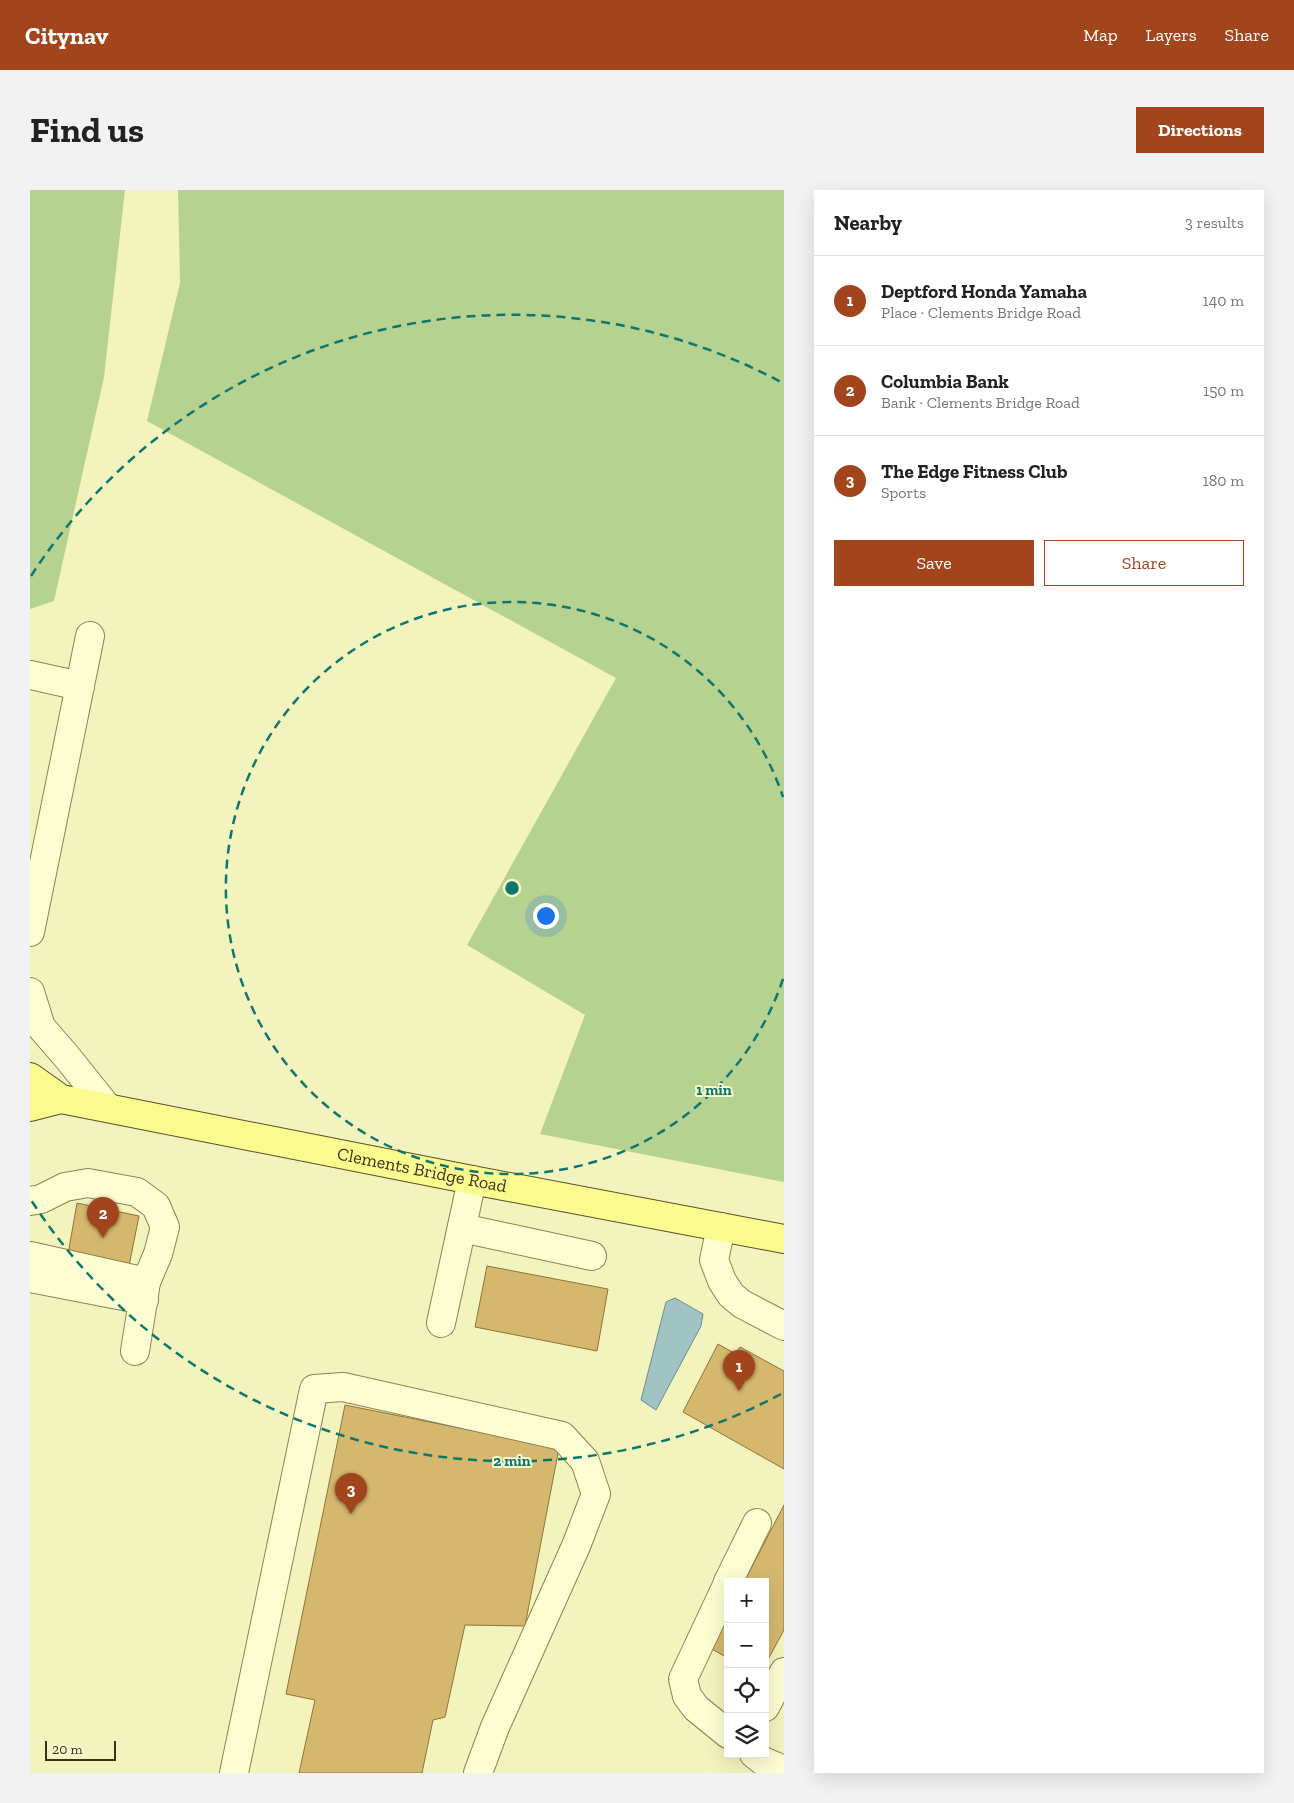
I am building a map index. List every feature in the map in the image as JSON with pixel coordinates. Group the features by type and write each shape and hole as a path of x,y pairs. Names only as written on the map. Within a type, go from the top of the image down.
{"main road":[{"name":"Clements Bridge Road","path":"30,1077 62,1098 784,1240"},
{"name":"Clements Bridge Road","path":"30,1107 62,1098"}],"lane":[{"path":"30,932 37,858 80,686 90,636"},
{"path":"30,675 80,686"},
{"path":"30,992 41,1027 107,1107"},
{"path":"441,1323 472,1180"},
{"path":"30,1201 41,1199 65,1187 88,1183 137,1192 156,1206 165,1227 145,1291 136,1351"},
{"path":"721,1227 714,1260 722,1281 731,1295 742,1304 784,1326"},
{"path":"462,1228 592,1256"},
{"path":"30,1256 145,1291"},
{"path":"30,1268 145,1291"},
{"path":"30,1278 145,1291"},
{"path":"234,1773 314,1389 343,1387 562,1436 585,1461 596,1494 576,1546 495,1727 478,1773"},
{"path":"730,1578 756,1523"},
{"path":"724,1591 683,1679 687,1696 696,1708 724,1731"},
{"path":"769,1700 784,1672"},
{"path":"759,1758 784,1770"}],"green space":[{"path":"30,190 125,190 104,377 54,601 30,609"},
{"path":"178,190 784,190 784,1182 540,1134 585,1015 467,945 616,678 147,421 180,283"}],"water":[{"path":"675,1298 703,1314 701,1326 656,1410 641,1400 666,1302"}],"building":[{"path":"77,1203 139,1216 128,1271 67,1260"},
{"path":"487,1266 608,1289 597,1351 475,1327"},
{"path":"718,1344 736,1354 740,1347 784,1371 784,1469 683,1412"},
{"path":"345,1405 559,1448 525,1626 465,1625 445,1717 433,1720 422,1773 299,1773 315,1700 286,1694"},
{"path":"784,1505 784,1630 769,1658 769,1578 746,1578"},
{"path":"724,1622 724,1656 710,1648"}],"place":[{"name":"Columbia Bank","path":"103,1238"},
{"name":"Deptford Honda Yamaha","path":"739,1391"},
{"name":"The Edge Fitness Club","path":"351,1514"}]}
